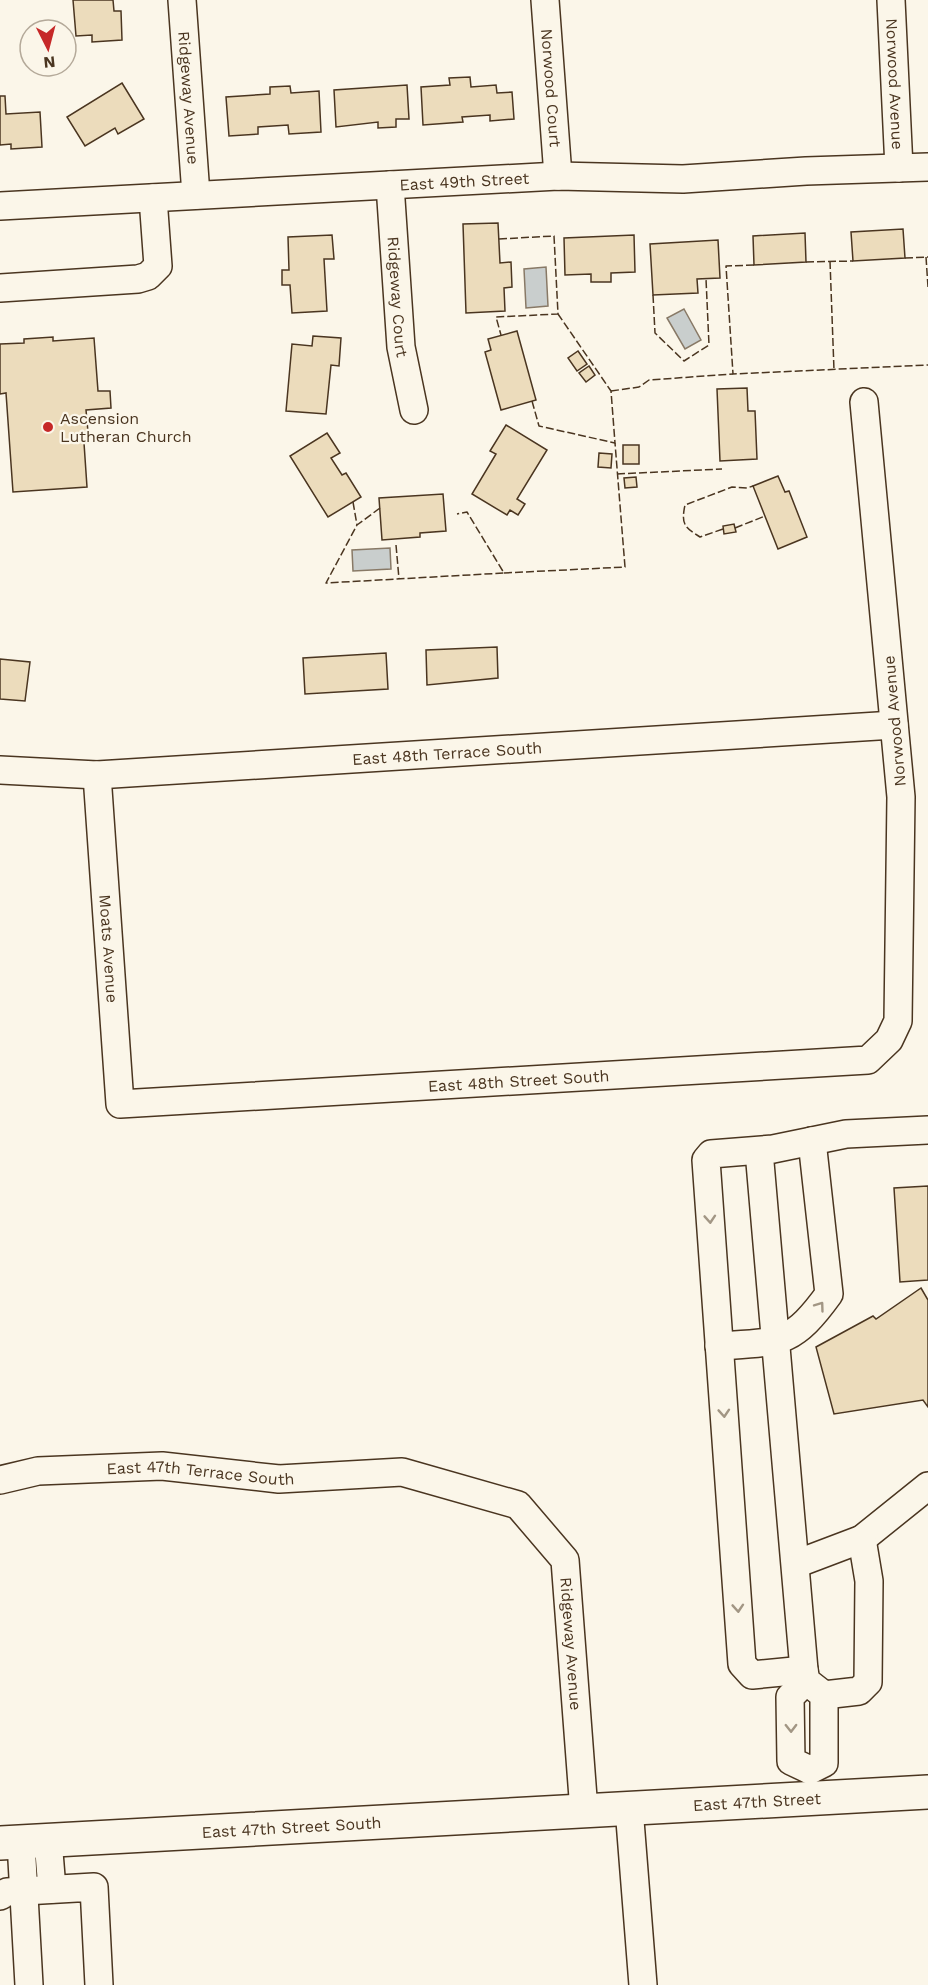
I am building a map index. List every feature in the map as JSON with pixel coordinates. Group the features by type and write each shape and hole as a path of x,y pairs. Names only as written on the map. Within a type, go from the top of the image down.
{"main road":[{"name":"East 47th Street","path":"584,1811 629,1809 810,1784 928,1792"},
{"name":"East 47th Street South","path":"23,1842 584,1811"}],"street":[{"name":"Ridgeway Avenue","path":"182,0 196,195"},
{"name":"Norwood Court","path":"545,0 558,176"},
{"name":"Norwood Avenue","path":"891,0 900,168"},
{"name":"East 49th Street","path":"0,206 558,176 683,179 806,171 928,167"},
{"name":"Ridgeway Court","path":"390,185 401,347 414,410"},
{"path":"0,288 138,279 148,276 158,266 153,198"},
{"name":"Norwood Avenue","path":"864,402 901,797 898,1021 889,1040"},
{"name":"East 48th Terrace South","path":"0,770 97,775 894,726"},
{"name":"Moats Avenue","path":"97,775 120,1104 139,1103"},
{"name":"East 48th Street South","path":"139,1103 868,1060 889,1040"},
{"path":"862,1539 869,1581 868,1682 859,1691 811,1682 752,1675 742,1664 706,1160 711,1154 759,1151 846,1134 928,1131"},
{"path":"719,1346 776,1342 808,1323 829,1294 812,1141"},
{"path":"759,1151 796,1564 811,1682"},
{"name":"East 47th Terrace South","path":"0,1480 38,1471 162,1466 279,1479 402,1472"},
{"name":"Ridgeway Avenue","path":"402,1472 518,1505 565,1560 584,1811"},
{"path":"796,1564 862,1539 928,1486"},
{"path":"810,1784 791,1761 790,1697 811,1682"},
{"path":"629,1809 643,1985"},
{"path":"23,1842 52,1889"},
{"path":"23,1842 12,1893 29,1985"},
{"path":"12,1893 94,1887 99,1985"}],"shaded area":[{"path":"546,267 548,306 526,308 524,269"},
{"path":"684,309 701,340 685,349 667,318"},
{"path":"390,548 391,569 353,571 352,550"}],"building":[{"path":"73,0 113,0 114,11 121,11 122,40 92,42 92,35 78,36 78,18 74,18"},
{"path":"470,77 471,87 496,85 497,93 512,92 514,119 490,121 490,115 462,117 463,122 423,125 421,87 450,85 449,78"},
{"path":"122,83 144,119 118,134 115,128 85,146 67,117"},
{"path":"407,85 409,119 396,119 396,127 378,128 378,122 336,127 334,90"},
{"path":"290,86 291,93 319,91 321,132 289,134 288,125 258,127 258,134 229,136 226,97 270,94 270,87"},
{"path":"0,96 5,96 6,114 40,112 42,147 11,149 11,144 0,145"},
{"path":"498,223 500,263 511,262 512,287 504,288 505,311 466,313 463,224"},
{"path":"903,229 905,258 853,261 851,232"},
{"path":"805,233 806,262 754,265 753,236"},
{"path":"332,235 334,259 324,259 327,311 292,313 290,285 282,285 282,270 289,270 288,237"},
{"path":"634,235 635,272 611,273 611,282 591,282 591,274 565,275 564,238"},
{"path":"718,240 720,278 697,279 698,293 653,295 650,244"},
{"path":"517,331 536,400 501,410 485,352 491,350 488,339"},
{"path":"313,336 341,338 339,366 331,365 326,414 286,411 292,344 312,346"},
{"name":"Ascension Lutheran Church","path":"53,337 53,341 94,338 98,391 110,391 111,408 86,410 89,443 84,443 87,487 13,492 6,393 0,394 0,344 24,343 24,339"},
{"path":"578,351 587,364 577,371 568,358"},
{"path":"589,366 595,375 586,382 579,373"},
{"path":"747,388 748,411 755,411 757,459 720,461 717,389"},
{"path":"506,425 547,450 517,499 525,504 518,515 510,510 507,515 472,494 496,454 490,451"},
{"path":"327,433 340,453 331,458 342,475 346,473 361,497 328,517 290,456"},
{"path":"623,445 639,445 639,464 623,464"},
{"path":"599,453 612,454 611,468 598,467"},
{"path":"778,476 785,492 789,491 807,537 778,549 753,486"},
{"path":"636,477 637,487 625,488 624,478"},
{"path":"443,494 446,531 420,533 420,537 382,540 379,498"},
{"path":"734,524 736,532 724,534 723,526"},
{"path":"497,647 498,678 427,685 426,650"},
{"path":"386,653 388,689 305,694 303,658"},
{"path":"0,659 30,662 25,701 0,699"},
{"path":"928,1186 928,1280 900,1282 894,1188"},
{"path":"921,1288 928,1300 928,1407 923,1400 834,1414 816,1347 873,1316 876,1319"}],"fence":[{"path":"499,239 554,236 558,314 496,317 501,335"},
{"path":"926,257 928,287"},
{"path":"905,258 928,257"},
{"path":"830,261 834,370"},
{"path":"806,262 853,261"},
{"path":"754,265 726,266 733,374 928,365"},
{"path":"653,295 655,333 684,361 709,345 706,279"},
{"path":"532,401 539,426 615,443 611,391 558,314"},
{"path":"611,391 639,387 649,380 733,374"},
{"path":"504,573 625,567 615,443"},
{"path":"617,474 722,469"},
{"path":"723,529 700,537 685,524 683,517 685,505 732,487 753,486"},
{"path":"353,502 357,525"},
{"path":"380,508 357,525 326,583 504,573 467,512 457,514"},
{"path":"735,528 765,516"},
{"path":"396,545 399,579"}],"place":[{"name":"Ascension Lutheran Church","path":"48,427"}]}
